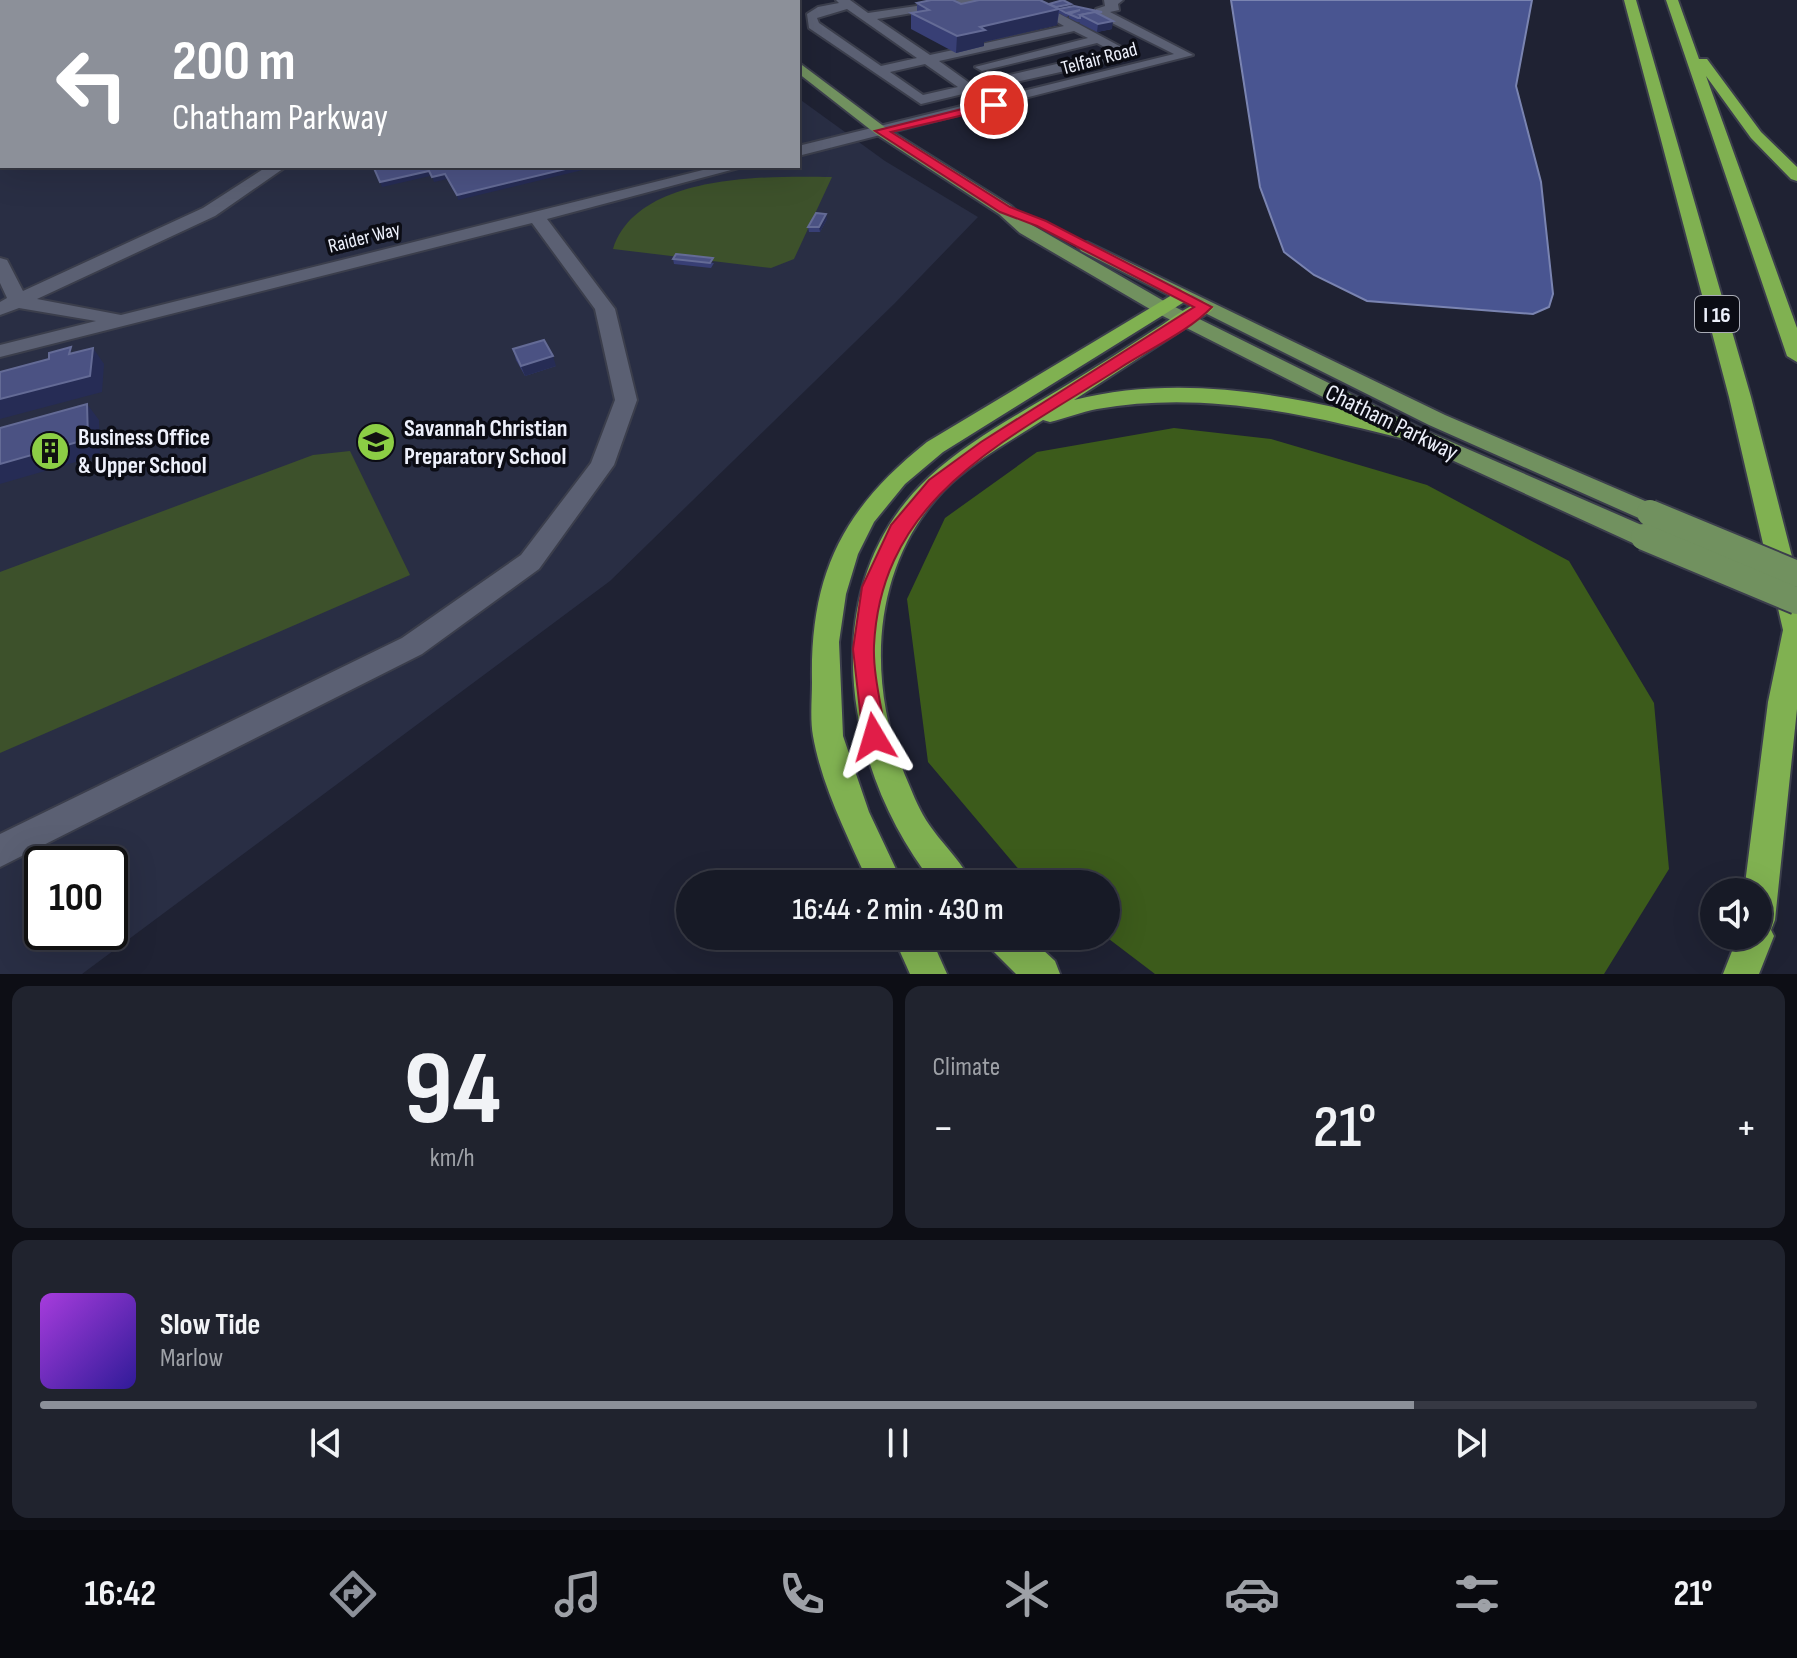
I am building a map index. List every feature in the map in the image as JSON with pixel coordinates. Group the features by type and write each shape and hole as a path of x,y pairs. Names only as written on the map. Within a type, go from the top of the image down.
{"highway":[{"name":"I 16","path":"1630,0 1740,397 1797,630"},
{"name":"I 16","path":"1672,0 1797,356"},
{"path":"1684,35 1756,135 1797,176"},
{"path":"944,870 912,828 874,737 863,649 872,587 898,529 936,485 1183,308"},
{"path":"880,870 854,814 828,736 825,642 833,594 845,554 864,517 897,478 935,447 1183,308"},
{"path":"987,446 1054,413 1104,400 1189,393 1271,399 1416,435"},
{"path":"1763,878 1783,702 1797,630"},
{"path":"918,950 929,974"},
{"path":"1017,950 1042,974"},
{"path":"1741,974 1750,950"}],"main road":[{"name":"Chatham Parkway","path":"800,68 881,131 1005,210 1026,229 1183,308 1416,435 1647,525 1797,574"},
{"name":"Chatham Parkway","path":"1183,308 1437,420 1797,601"}],"street":[{"path":"865,17 982,0"},
{"path":"1025,0 1148,65"},
{"name":"Telfair Road","path":"881,131 1186,55 1100,12 1115,7 1110,1"},
{"path":"994,105 971,90 925,60 845,2 811,17 813,25 921,100 971,90 1124,52"},
{"path":"878,71 1075,27"},
{"path":"982,67 1100,39"},
{"path":"1067,47 1090,60"},
{"path":"959,53 1002,80"},
{"path":"800,151 881,131"},
{"path":"10,306 209,212 276,168"},
{"name":"Raider Way","path":"0,351 730,168"},
{"path":"0,851 412,646 530,562 602,465 626,400 605,309 536,216"},
{"path":"0,264 10,306"},
{"path":"10,306 123,320"}],"shaded area":[{"name":"Savannah Christian Preparatory School","path":"800,99 885,161 978,217 895,303 610,581 128,940 128,846 24,846 24,950 114,950 82,974 0,974 0,168 800,168"}],"green space":[{"path":"832,177 794,259 771,268 613,249 627,224 648,206 676,193 741,179"},
{"path":"1174,428 1271,439 1427,485 1569,561 1654,703 1669,869 1604,974 1155,974 1120,947 1120,870 1019,870 928,762 907,599 945,518 1037,452"},
{"path":"350,451 410,575 0,753 0,572 313,455"}],"water":[{"path":"1231,0 1532,0 1516,86 1541,182 1553,294 1549,307 1533,314 1367,301 1314,275 1284,252 1260,187"}],"building":[{"path":"953,0 961,4 979,0 1040,0 1059,9 980,27 985,30 957,36 911,13 929,10 917,3"},
{"path":"1063,0 1071,4 1056,7 1049,4"},
{"path":"1074,6 1102,12 1080,15 1078,18 1069,14 1080,10 1066,13 1059,9"},
{"path":"1095,12 1113,21 1098,24 1080,15"},
{"path":"374,168 570,168 457,195 445,174 432,177 429,171 380,182"},
{"path":"816,213 826,214 819,227 808,227"},
{"path":"676,254 713,258 710,263 673,259"},
{"path":"544,340 553,356 521,366 513,349"},
{"path":"71,347 69,354 93,348 90,376 0,399 0,372 49,359 49,353"},
{"path":"87,404 88,439 0,464 0,428"}],"place":[{"name":"Savannah Christian Preparatory School","path":"376,442"},
{"name":"Business Office & Upper School","path":"50,451"}],"route":[{"path":"874,737 863,649 872,587 898,529 936,485 987,446 1204,307 1041,224 1005,210 881,131 994,105"}]}
